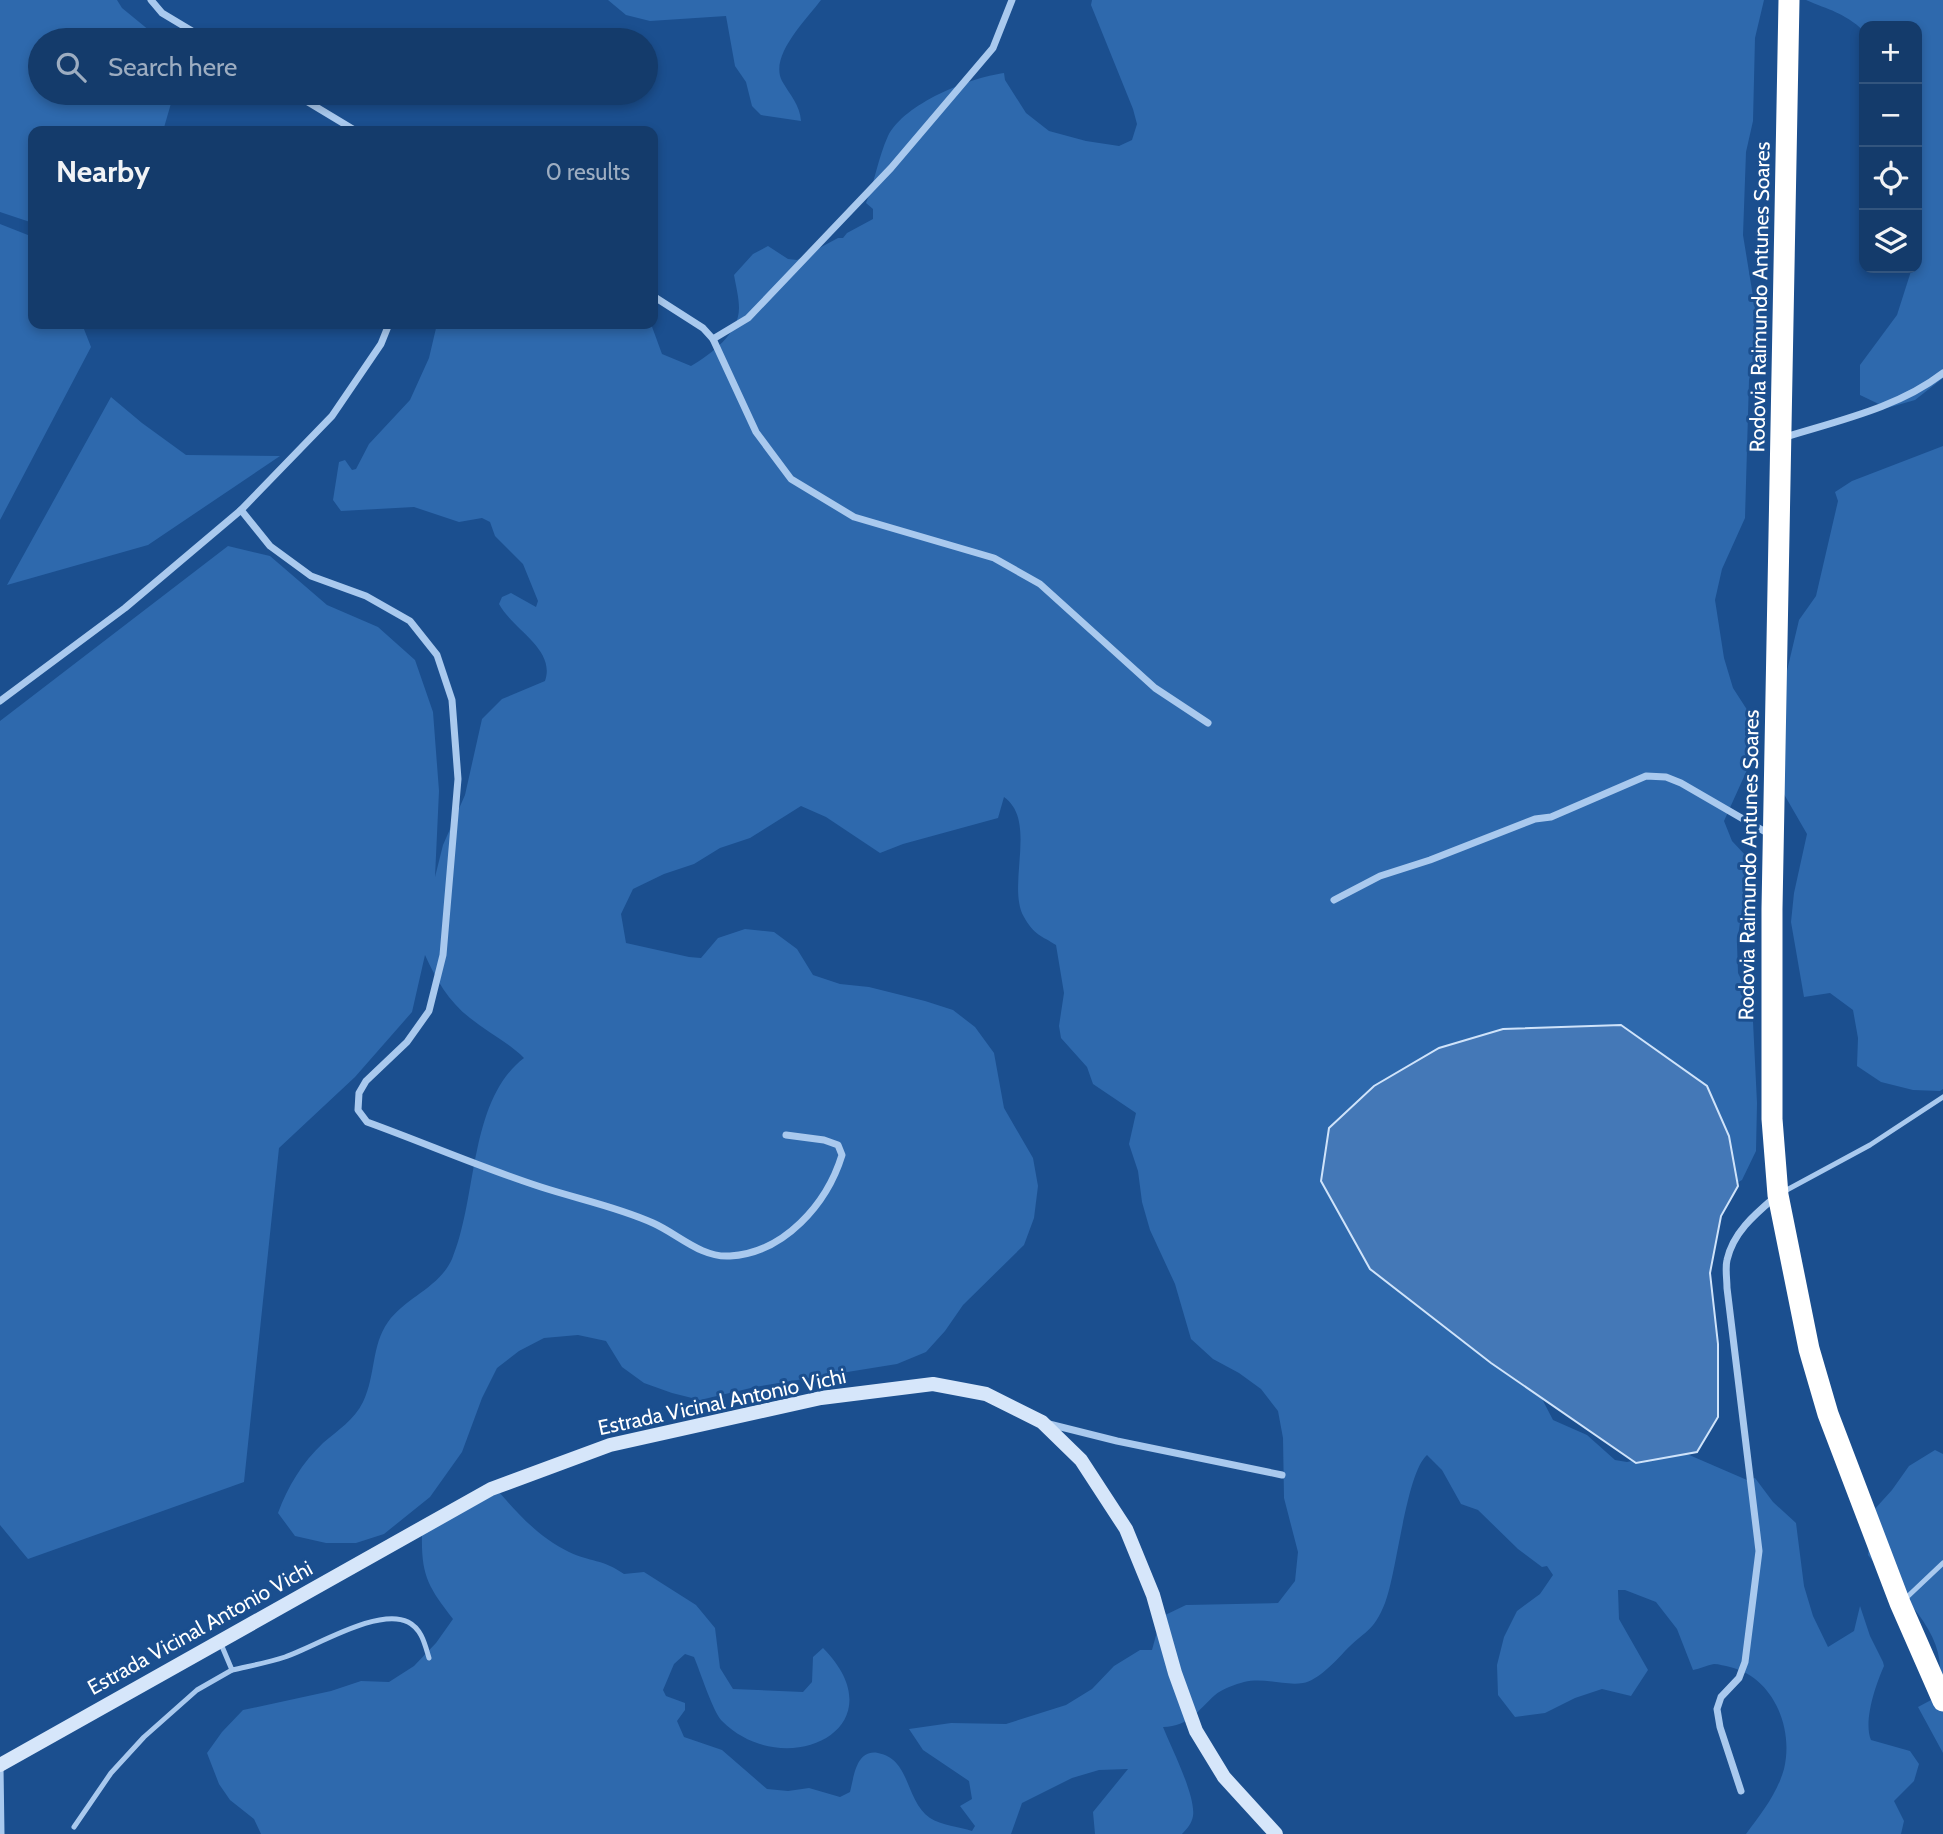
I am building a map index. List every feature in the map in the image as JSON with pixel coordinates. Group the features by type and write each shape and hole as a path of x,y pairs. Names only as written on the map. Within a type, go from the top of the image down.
{"highway":[{"name":"Rodovia Raimundo Antunes Soares","path":"1789,0 1773,836 1772,1119 1778,1195 1809,1349 1828,1414 1900,1603 1943,1701"}],"street":[{"path":"151,0 162,13 187,28"},
{"path":"713,339 748,318 891,168 993,48 1012,0"},
{"path":"313,105 348,126"},
{"path":"658,299 703,328 713,339 756,432 791,480 854,517 994,558 1040,584 1155,688 1208,723"},
{"path":"0,701 125,608 241,510 332,416 381,344 387,329"},
{"path":"1782,439 1897,400 1927,386 1943,373"},
{"path":"241,510 270,546 312,576 366,596 410,621 437,655 452,700 458,779 443,955 429,1011 407,1042 366,1081 359,1093 359,1110 367,1122 540,1187 654,1223 703,1251 727,1256 748,1253 786,1236 817,1206 837,1172 842,1155 838,1145 824,1140 786,1135"},
{"path":"1334,900 1380,876 1550,817 1646,776 1666,777 1681,783 1773,836"},
{"path":"1741,1791 1720,1727 1717,1709 1721,1697 1739,1678 1745,1662 1759,1551 1727,1288 1727,1260 1737,1235 1751,1217 1778,1195"},
{"name":"Estrada Vicinal Antonio Vichi","path":"0,1764 491,1489 610,1445 821,1398 933,1384 986,1394 1042,1422 1081,1460 1126,1528 1153,1595 1175,1673 1196,1731 1224,1777 1276,1834"},
{"path":"1042,1422 1117,1441 1282,1475"}],"lane":[{"path":"1778,1195 1870,1145 1943,1097"},
{"path":"1900,1603 1943,1563"},
{"path":"75,1827 111,1773 144,1737 197,1690 232,1670 284,1657 356,1627 390,1618 408,1622 420,1632 429,1658"},
{"path":"220,1641 232,1670"},
{"path":"0,1764 2,1834"}],"shaded area":[{"path":"0,0 117,0 122,8 146,28 28,28 28,105 171,105 164,126 28,126 28,221 0,212"},
{"path":"608,0 821,0 791,39 780,61 782,81 797,105 801,121 761,115 752,106 746,82 735,66 726,16 650,21 626,15"},
{"path":"1092,0 1764,0 1755,38 1753,121 1746,152 1743,235 1757,321 1756,349 1749,380 1745,518 1722,569 1715,600 1724,658 1733,688 1753,719 1747,770 1724,821 1732,841 1747,857 1747,887 1737,944 1738,973 1752,1001 1757,1103 1756,1151 1742,1180 1713,1197 1540,1395 1553,1420 1587,1435 1615,1460 1627,1462 1680,1451 1747,1480 1755,1478 1773,1502 1796,1523 1804,1586 1813,1616 1828,1647 1854,1631 1860,1606 1870,1636 1883,1662 1869,1713 1871,1740 1910,1751 1919,1764 1914,1781 1894,1801 1904,1821 1901,1834 1746,1834 1773,1795 1784,1769 1786,1737 1777,1706 1758,1681 1745,1673 1716,1664 1693,1670 1677,1629 1656,1602 1625,1590 1618,1590 1619,1619 1648,1670 1631,1696 1602,1689 1575,1698 1545,1713 1515,1717 1498,1695 1497,1665 1504,1637 1517,1611 1540,1594 1553,1575 1547,1566 1542,1567 1518,1549 1478,1510 1461,1504 1442,1470 1427,1455 1413,1482 1385,1603 1368,1631 1314,1679 1296,1684 1251,1681 1237,1684 1218,1693 1187,1720 1163,1727 1187,1784 1193,1807 1192,1821 1182,1834 1095,1834 1093,1812 1128,1769 1099,1770 1072,1778 1022,1803 1011,1834 261,1834 254,1819 230,1800 219,1784 207,1753 243,1710 331,1691 361,1681 389,1682 414,1666 436,1643 453,1619 437,1598 428,1580 423,1560 422,1534 499,1492 531,1526 559,1546 624,1574 644,1572 696,1605 715,1628 720,1668 733,1689 803,1692 812,1682 813,1657 823,1648 844,1677 849,1702 842,1723 826,1738 802,1747 775,1747 748,1739 722,1721 694,1657 685,1654 674,1664 663,1690 666,1696 685,1703 685,1710 677,1721 684,1737 722,1750 767,1789 788,1791 809,1788 840,1797 850,1792 857,1765 865,1755 878,1753 897,1763 916,1802 930,1818 972,1831 975,1826 960,1806 972,1799 969,1781 923,1750 909,1729 951,1723 1006,1724 1066,1705 1092,1689 1114,1666 1140,1650 1152,1650 1161,1617 1186,1605 1278,1603 1295,1581 1298,1552 1284,1498 1283,1438 1278,1411 1261,1389 1213,1359 1191,1339 1175,1284 1150,1230 1142,1202 1138,1171 1129,1144 1136,1113 1093,1084 1087,1067 1061,1038 1059,1026 1064,993 1056,945 1031,928 1019,904 1019,822 1014,808 1004,797 998,818 880,853 826,817 801,806 750,838 720,848 694,864 664,874 633,889 621,914 626,943 689,957 701,958 718,938 745,929 774,932 797,949 813,975 840,984 869,987 953,1010 975,1027 994,1053 1004,1108 1033,1158 1038,1186 1034,1218 1024,1245 963,1305 926,1352 897,1364 755,1387 700,1400 644,1383 622,1367 606,1341 578,1335 544,1338 519,1351 497,1368 482,1398 462,1452 430,1497 384,1534 356,1543 326,1543 295,1536 278,1513 286,1493 309,1459 350,1419 363,1402 379,1341 388,1322 395,1313 439,1278 452,1259 460,1235 483,1124 506,1076 524,1058 455,1004 438,981 425,955 412,1012 355,1077 279,1148 244,1482 28,1559 0,1525 0,721 228,546 270,556 327,605 378,627 415,660 433,712 439,791 435,877 443,845 465,795 482,719 502,699 545,681 547,670 539,649 499,604 502,597 511,593 536,607 538,601 523,564 495,536 490,522 482,518 459,522 414,507 341,511 333,500 339,462 345,460 352,470 356,469 369,444 410,400 429,358 436,329 653,329 662,354 691,366 715,349 734,326 739,308 734,275 753,254 768,246 788,259 797,260 838,238 843,238 873,219 873,209 866,203 888,136 908,113 939,94 973,80 1004,73 1005,80 1026,113 1049,131 1119,146 1132,140 1137,124 1133,109 1091,5"},
{"path":"1806,0 1943,0 1943,378 1915,400 1887,408 1860,395 1860,365 1897,315 1910,273 1922,273 1922,21 1859,21 1859,27 1842,15"},
{"path":"0,224 28,235 28,329 84,329 91,347 0,520"},
{"path":"111,397 186,455 280,456 148,545 7,585"},
{"path":"1943,446 1943,1089 1940,1091 1913,1090 1881,1082 1857,1066 1858,1038 1853,1010 1830,993 1804,997 1791,922 1794,893 1807,834 1781,789 1777,713 1799,620 1816,596 1838,501 1835,492 1852,481"},
{"path":"1935,1450 1943,1454 1943,1753 1918,1707 1933,1699 1939,1679 1939,1656 1934,1640 1914,1609 1868,1555 1873,1511 1909,1466"}],"building":[{"path":"1621,1025 1707,1086 1729,1136 1738,1186 1721,1216 1710,1273 1718,1344 1718,1417 1697,1452 1636,1463 1491,1363 1370,1269 1321,1181 1329,1128 1374,1086 1439,1048 1503,1029"}]}
